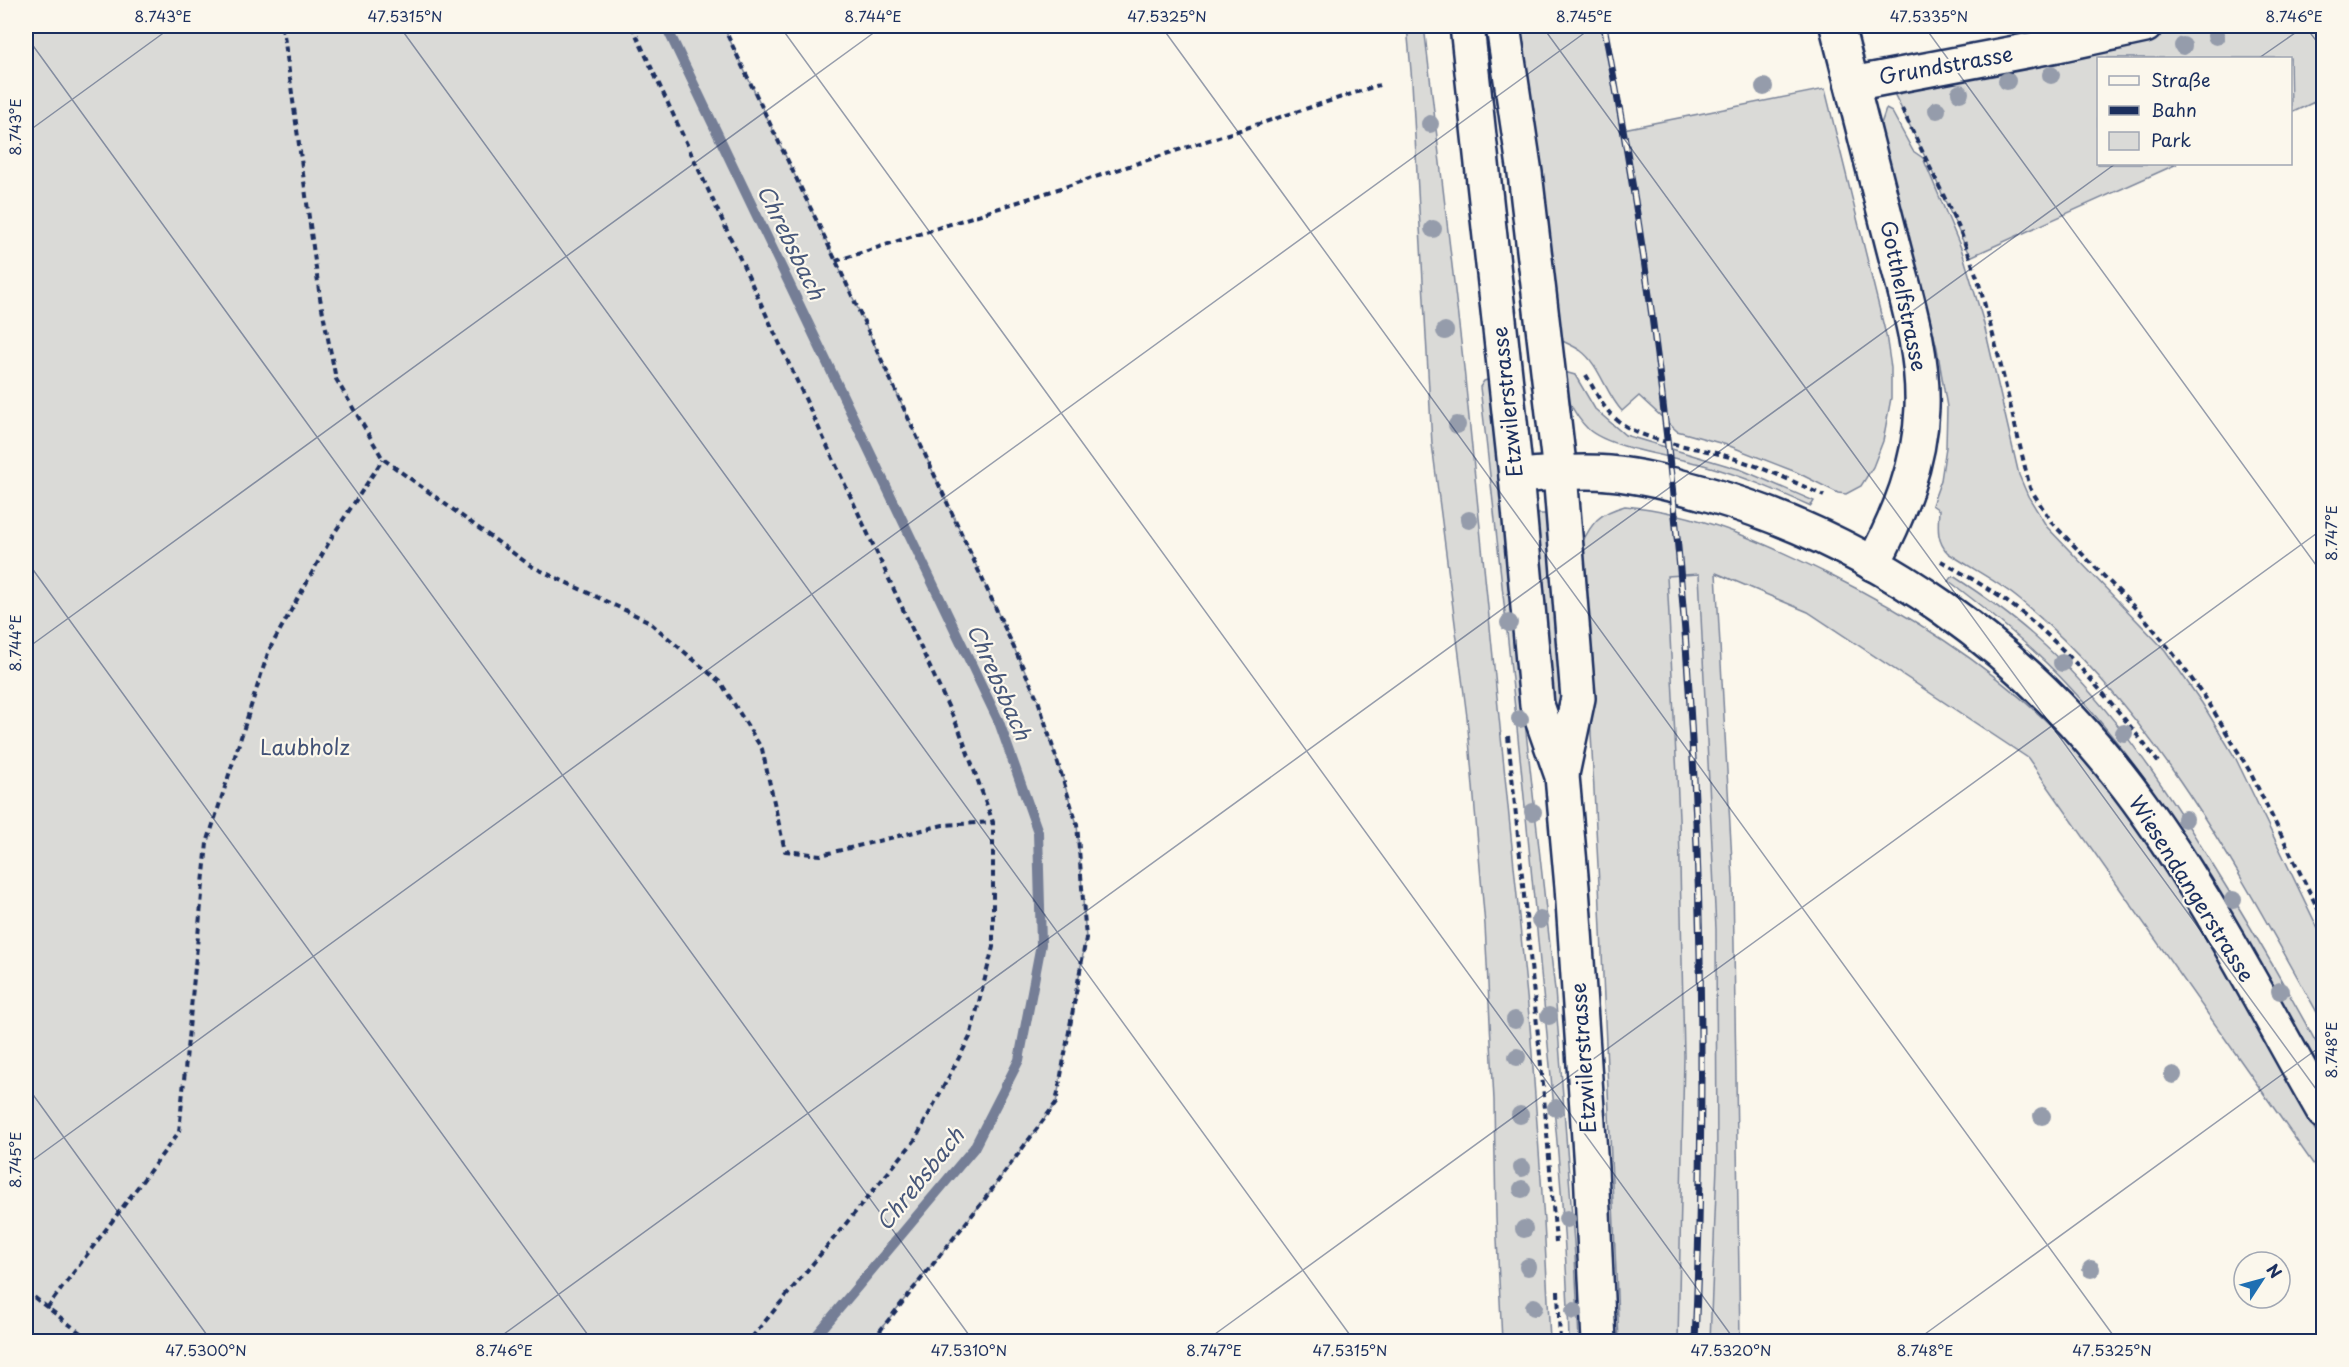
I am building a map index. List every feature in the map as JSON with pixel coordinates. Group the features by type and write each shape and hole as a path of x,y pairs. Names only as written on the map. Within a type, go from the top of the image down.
{"main road":[{"name":"Etzwilerstrasse","path":"1467,26 1516,476 1538,705 1562,776 1572,886 1590,1156 1599,1341"},
{"name":"Etzwilerstrasse","path":"1503,26 1525,173 1560,473 1578,698 1562,776"},
{"name":"Gotthelfstrasse","path":"1837,26 1911,319 1919,353 1922,381 1920,429 1912,469 1898,513 1873,564"},
{"name":"Grundstrasse","path":"1851,84 2145,26"},
{"name":"Wiesendangerstrasse","path":"1516,476 1591,472 1624,475 1668,483 1773,516 1807,530 1873,564 1951,614 2015,664 2068,715 2109,763 2150,818 2181,864 2324,1112"}],"path":[{"path":"281,26 320,298 336,379 383,459 531,566 648,621 722,683 762,749 785,851 821,855 943,825 993,822"},
{"path":"633,26 960,732 993,822 993,947 970,1037 915,1140 748,1341"},
{"path":"723,26 836,261 1038,700 1077,824 1086,938 1056,1103 984,1200 871,1341"},
{"path":"1886,77 1947,203 1978,280 2030,488 2052,523 2142,615 2207,700 2249,770 2324,921"},
{"path":"836,261 1379,85"},
{"path":"1581,368 1608,410 1631,429 1742,461 1829,499"},
{"path":"47,1308 179,1132 207,843 270,650 333,535 383,459"},
{"path":"1507,730 1543,1085 1556,1249"},
{"path":"1558,1284 1560,1341"},
{"path":"26,1292 92,1341"}],"shaded area":[{"path":"1699,573 1716,929 1717,1166 1710,1341 1678,1341 1684,1056 1679,817 1666,576"}],"green space":[{"name":"Laubholz","path":"26,26 723,26 836,261 1038,700 1077,824 1086,938 1056,1103 984,1200 871,1341 26,1341"},
{"path":"1407,26 1424,26 1464,368 1530,1026 1550,1341 1502,1341 1496,1218 1494,1100 1485,925 1467,717 1432,444"},
{"path":"1515,26 1604,26 1623,129 1825,89 1886,335 1891,368 1891,398 1883,441 1873,467 1861,486 1846,494 1838,493 1796,472 1727,445 1677,431 1639,396 1622,411 1593,363 1578,349 1555,337"},
{"path":"2145,26 2323,26 2323,98 2292,113 2292,57 2097,57 2097,165 2175,165 1970,257 1931,169 1886,77"},
{"path":"1886,109 1892,112 1913,151 1923,158 1961,248 1983,320 2019,475 2028,496 2047,527 2165,650 2202,703 2236,759 2323,939 2323,1023 2226,852 2153,743 2113,692 2069,644 2012,593 1948,553 1941,543 1939,510 1932,505 1941,480 1946,447 1947,407 1937,348 1880,127"},
{"path":"1561,371 1575,375 1595,409 1625,435 1742,470 1814,501 1811,506 1720,470 1644,452 1598,436 1588,429 1573,410 1564,387"},
{"path":"1490,379 1555,990 1575,1256 1579,1341 1569,1341 1565,1246 1554,1104 1519,746 1480,387 1484,381"},
{"path":"1625,506 1652,509 1705,522 1756,541 1830,575 1937,636 1971,659 2035,710 2092,769 2128,815 2191,913 2323,1144 2323,1178 2028,758 1808,612 1716,573 1733,879 1740,1341 1710,1341 1717,1166 1716,929 1699,574 1667,576 1679,817 1684,1056 1678,1341 1619,1341 1599,884 1581,545 1597,520"},
{"path":"1538,514 1551,514 1566,711 1553,733 1534,532"},
{"path":"1953,576 2014,619 2059,659 2084,685 2130,741 2190,829 2282,981 2323,1055 2323,1079 2206,873 2141,774 2105,727 2066,683 2009,629 1949,581"}],"waterway":[{"name":"Chrebsbach","path":"666,26 999,722 1038,832 1041,944 1019,1060 974,1148 811,1342"}],"railway":[{"path":"1604,26 1633,189 1657,352 1675,516 1688,681 1697,846 1701,1011 1700,1177 1695,1342"}]}
